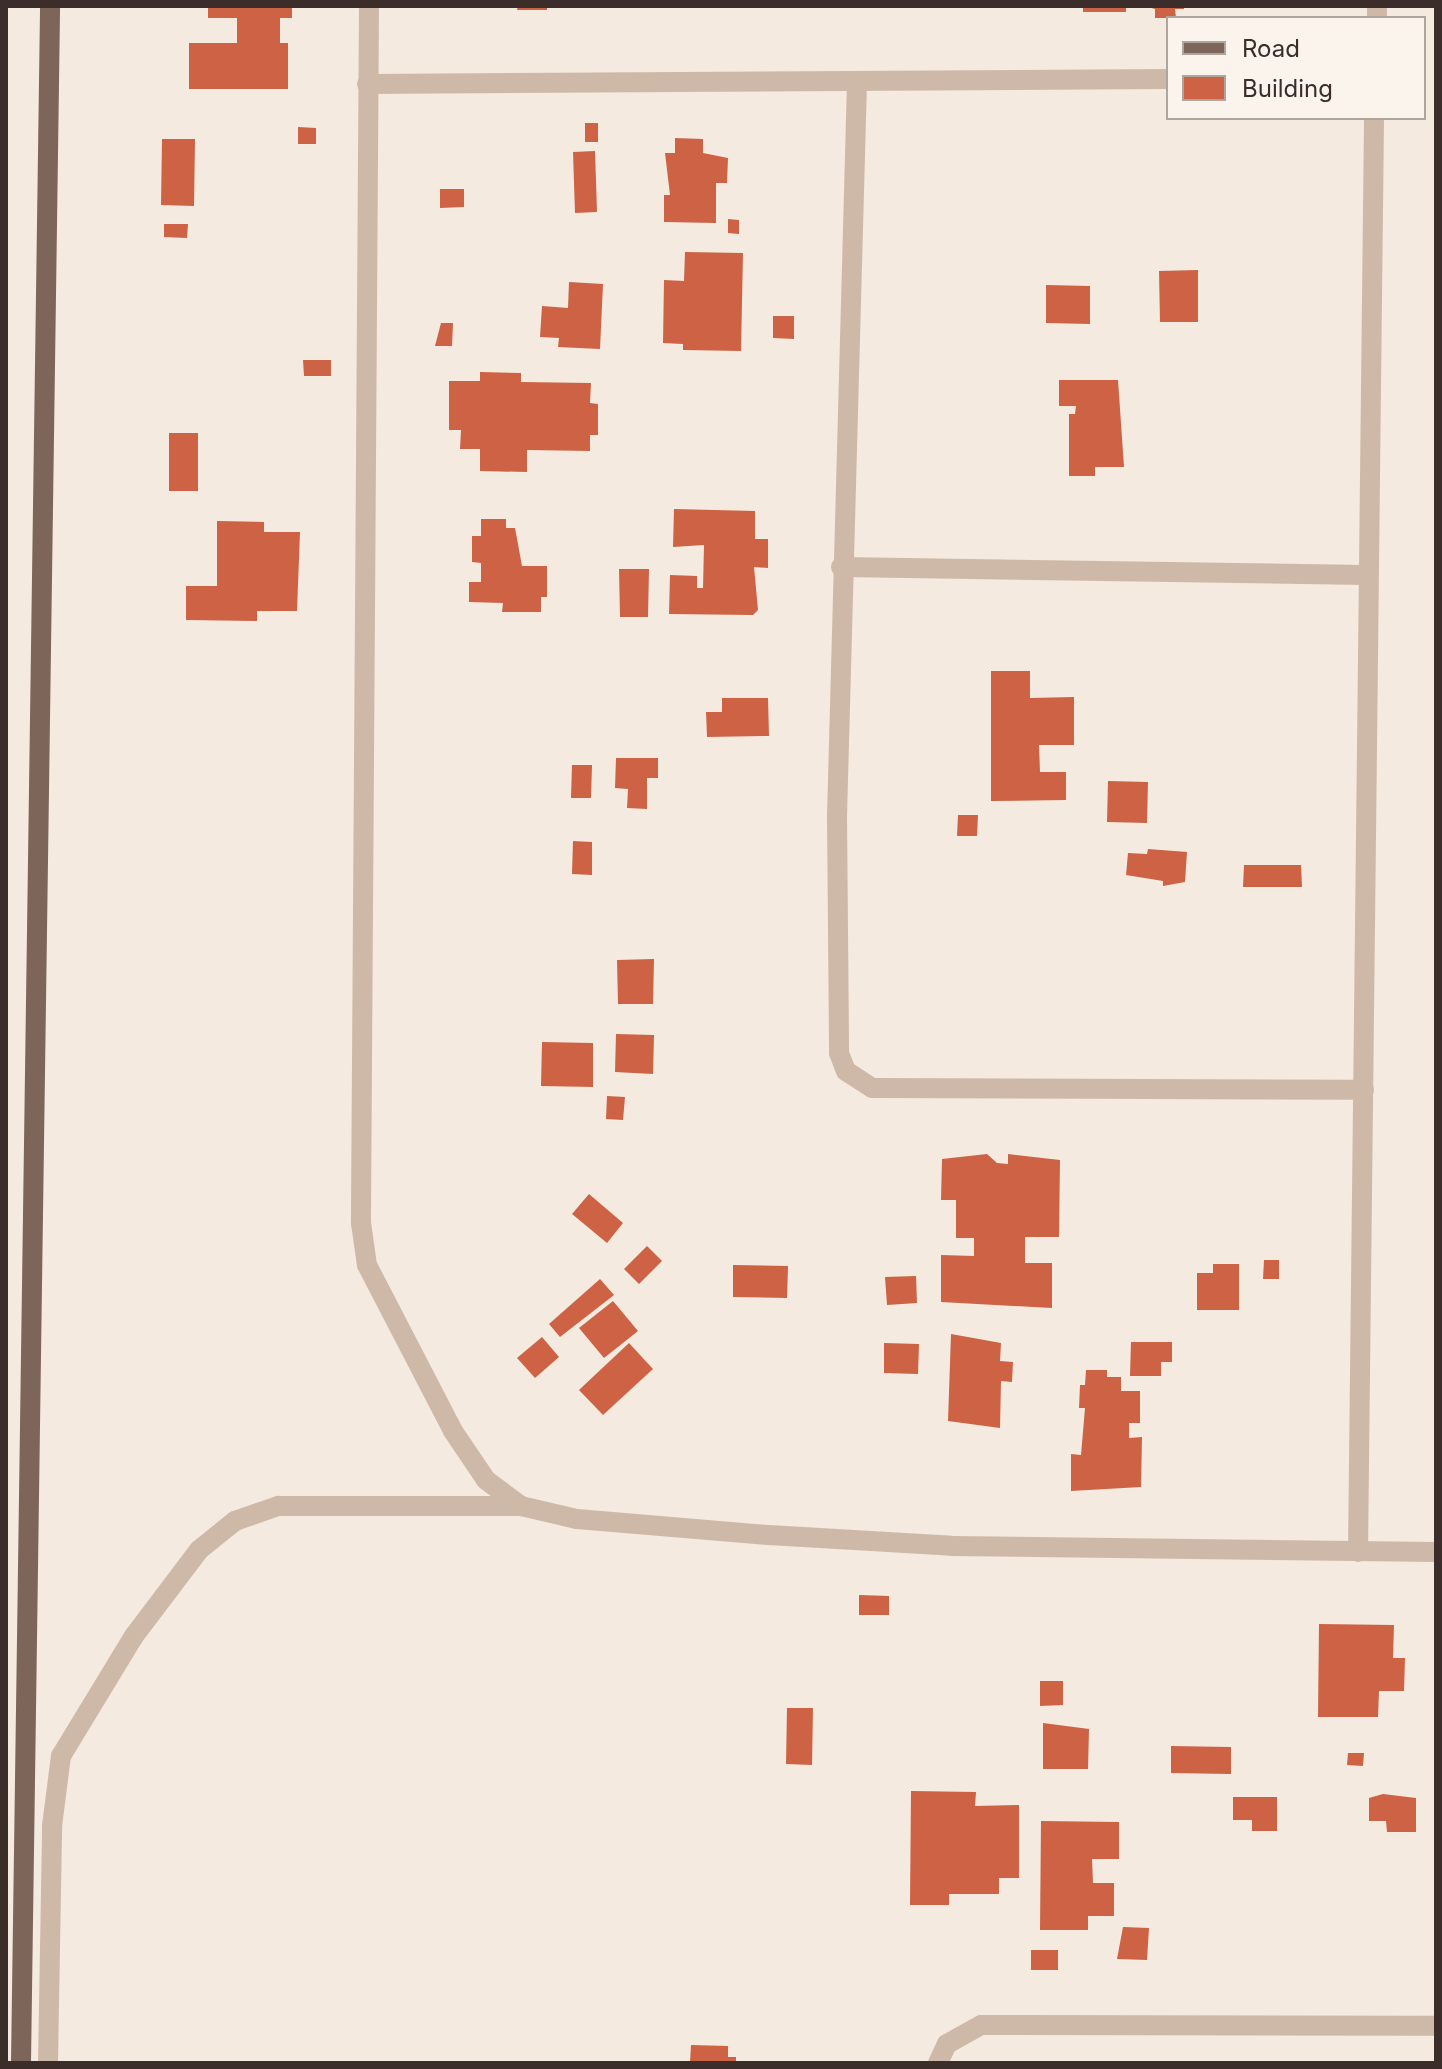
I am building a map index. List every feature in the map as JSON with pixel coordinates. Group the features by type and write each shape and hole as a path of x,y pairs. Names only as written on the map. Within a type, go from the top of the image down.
{"main road":[{"path":"21,2063 50,6"}],"street":[{"path":"369,6 361,1223 367,1265 453,1431 486,1480 521,1506"},
{"path":"367,84 1166,79"},
{"path":"857,82 841,567 839,1053 855,1081 872,1088 1057,1093 1364,1090"},
{"path":"1358,1552 1366,575 1374,120"},
{"path":"841,567 1366,575"},
{"path":"48,2063 52,1826 61,1756 134,1636 199,1550 235,1521 278,1506 521,1506 614,1523 937,1545 1436,1552"},
{"path":"938,2063 947,2044 981,2025 1436,2026"}],"building":[{"path":"208,6 292,6 292,18 280,18 280,43 288,43 288,89 189,89 189,43 237,43 237,18 208,18"},
{"path":"518,6 547,6 547,10 517,10"},
{"path":"1083,6 1126,6 1126,12 1083,12"},
{"path":"1144,6 1184,6 1184,9 1175,9 1176,16 1166,18 1155,18 1155,9"},
{"path":"585,123 598,123 598,142 585,142"},
{"path":"298,127 316,128 316,144 298,144"},
{"path":"675,138 703,139 703,153 728,158 727,183 716,183 716,223 664,222 664,195 670,195 665,153 675,153"},
{"path":"162,139 195,139 194,206 161,205"},
{"path":"595,151 597,212 575,213 573,152"},
{"path":"440,189 464,189 464,207 440,208"},
{"path":"728,219 739,220 739,234 728,233"},
{"path":"164,224 188,224 187,238 164,237"},
{"path":"685,252 743,253 741,351 683,350 683,344 663,343 664,280 684,281"},
{"path":"1198,270 1198,322 1160,322 1159,271"},
{"path":"569,282 603,284 600,349 558,347 559,338 540,337 542,306 568,308"},
{"path":"1046,285 1090,286 1090,324 1046,323"},
{"path":"773,316 794,316 794,339 773,338"},
{"path":"441,323 453,323 452,346 435,346"},
{"path":"303,360 331,360 331,376 304,376"},
{"path":"480,372 521,373 521,382 591,383 590,403 598,404 598,435 590,435 590,451 527,450 527,472 480,471 480,449 460,449 461,430 449,430 449,381 480,381"},
{"path":"1059,380 1118,380 1124,467 1095,467 1095,476 1069,476 1069,414 1075,414 1076,406 1059,406"},
{"path":"169,433 198,433 198,491 169,491"},
{"path":"674,509 755,511 755,539 768,539 768,568 754,567 758,610 753,615 669,614 670,575 697,576 697,588 703,588 704,545 673,547"},
{"path":"481,519 506,519 506,528 515,528 522,566 547,566 547,597 541,597 541,612 502,612 503,603 469,602 469,582 481,582 481,563 472,562 472,536 481,536"},
{"path":"217,521 264,522 264,532 300,532 297,611 257,611 257,621 186,620 186,586 217,586"},
{"path":"619,569 649,569 648,617 620,617"},
{"path":"991,671 1030,671 1030,698 1074,697 1074,745 1039,745 1040,772 1066,772 1066,800 991,801"},
{"path":"722,698 768,698 769,736 707,737 706,712 722,712"},
{"path":"616,758 658,758 658,778 647,778 647,809 627,808 628,789 615,788"},
{"path":"572,765 592,765 591,798 571,798"},
{"path":"1108,781 1148,782 1147,823 1107,822"},
{"path":"958,815 978,815 977,836 957,836"},
{"path":"573,841 592,842 592,875 572,874"},
{"path":"1148,849 1187,852 1185,882 1163,886 1163,881 1126,875 1128,853 1147,854"},
{"path":"1244,865 1301,865 1302,887 1243,887"},
{"path":"654,959 653,1004 618,1004 617,960"},
{"path":"616,1034 654,1035 653,1074 615,1072"},
{"path":"542,1042 593,1043 593,1087 541,1086"},
{"path":"607,1096 625,1097 623,1120 606,1119"},
{"path":"987,1154 997,1163 1008,1164 1008,1154 1060,1160 1059,1237 1025,1237 1025,1263 1052,1263 1052,1308 941,1302 941,1255 974,1256 974,1238 956,1238 956,1200 941,1200 942,1159"},
{"path":"589,1194 623,1223 607,1243 572,1214"},
{"path":"647,1246 662,1261 639,1284 624,1269"},
{"path":"1264,1260 1279,1260 1279,1279 1263,1279"},
{"path":"1213,1264 1239,1264 1239,1310 1197,1310 1197,1273 1213,1273"},
{"path":"733,1265 788,1266 787,1298 733,1297"},
{"path":"916,1276 917,1303 887,1305 885,1277"},
{"path":"600,1279 614,1295 560,1337 549,1324"},
{"path":"613,1301 638,1331 604,1358 579,1328"},
{"path":"951,1334 1001,1343 1000,1361 1013,1362 1012,1382 1001,1381 1000,1428 948,1421"},
{"path":"542,1337 559,1357 535,1378 517,1358"},
{"path":"1131,1342 1172,1342 1172,1362 1161,1362 1161,1376 1130,1376"},
{"path":"629,1343 653,1369 603,1415 579,1390"},
{"path":"884,1343 919,1344 918,1374 884,1373"},
{"path":"1086,1370 1107,1370 1107,1377 1121,1377 1121,1391 1140,1391 1140,1423 1129,1423 1129,1438 1142,1437 1141,1487 1071,1491 1071,1454 1081,1455 1085,1408 1079,1408 1080,1385 1085,1385"},
{"path":"859,1595 889,1596 889,1615 859,1615"},
{"path":"1319,1624 1394,1625 1393,1658 1405,1658 1404,1691 1379,1691 1378,1717 1318,1717"},
{"path":"1040,1681 1063,1681 1063,1705 1040,1706"},
{"path":"787,1708 813,1708 812,1765 786,1764"},
{"path":"1043,1723 1089,1729 1088,1769 1043,1769"},
{"path":"1171,1746 1231,1747 1231,1774 1171,1773"},
{"path":"1348,1753 1364,1753 1363,1766 1347,1765"},
{"path":"911,1791 976,1792 975,1806 1019,1805 1019,1878 999,1878 999,1894 949,1894 949,1905 910,1905"},
{"path":"1383,1794 1416,1798 1416,1832 1387,1832 1386,1821 1369,1821 1369,1798"},
{"path":"1233,1797 1277,1797 1277,1831 1252,1831 1252,1820 1233,1820"},
{"path":"1041,1821 1119,1822 1119,1859 1092,1859 1093,1883 1114,1883 1114,1916 1088,1916 1088,1930 1040,1930"},
{"path":"1123,1927 1149,1928 1147,1960 1117,1959"},
{"path":"1031,1950 1058,1950 1058,1970 1031,1970"},
{"path":"691,2045 728,2046 728,2057 736,2057 736,2063 690,2063"}]}
